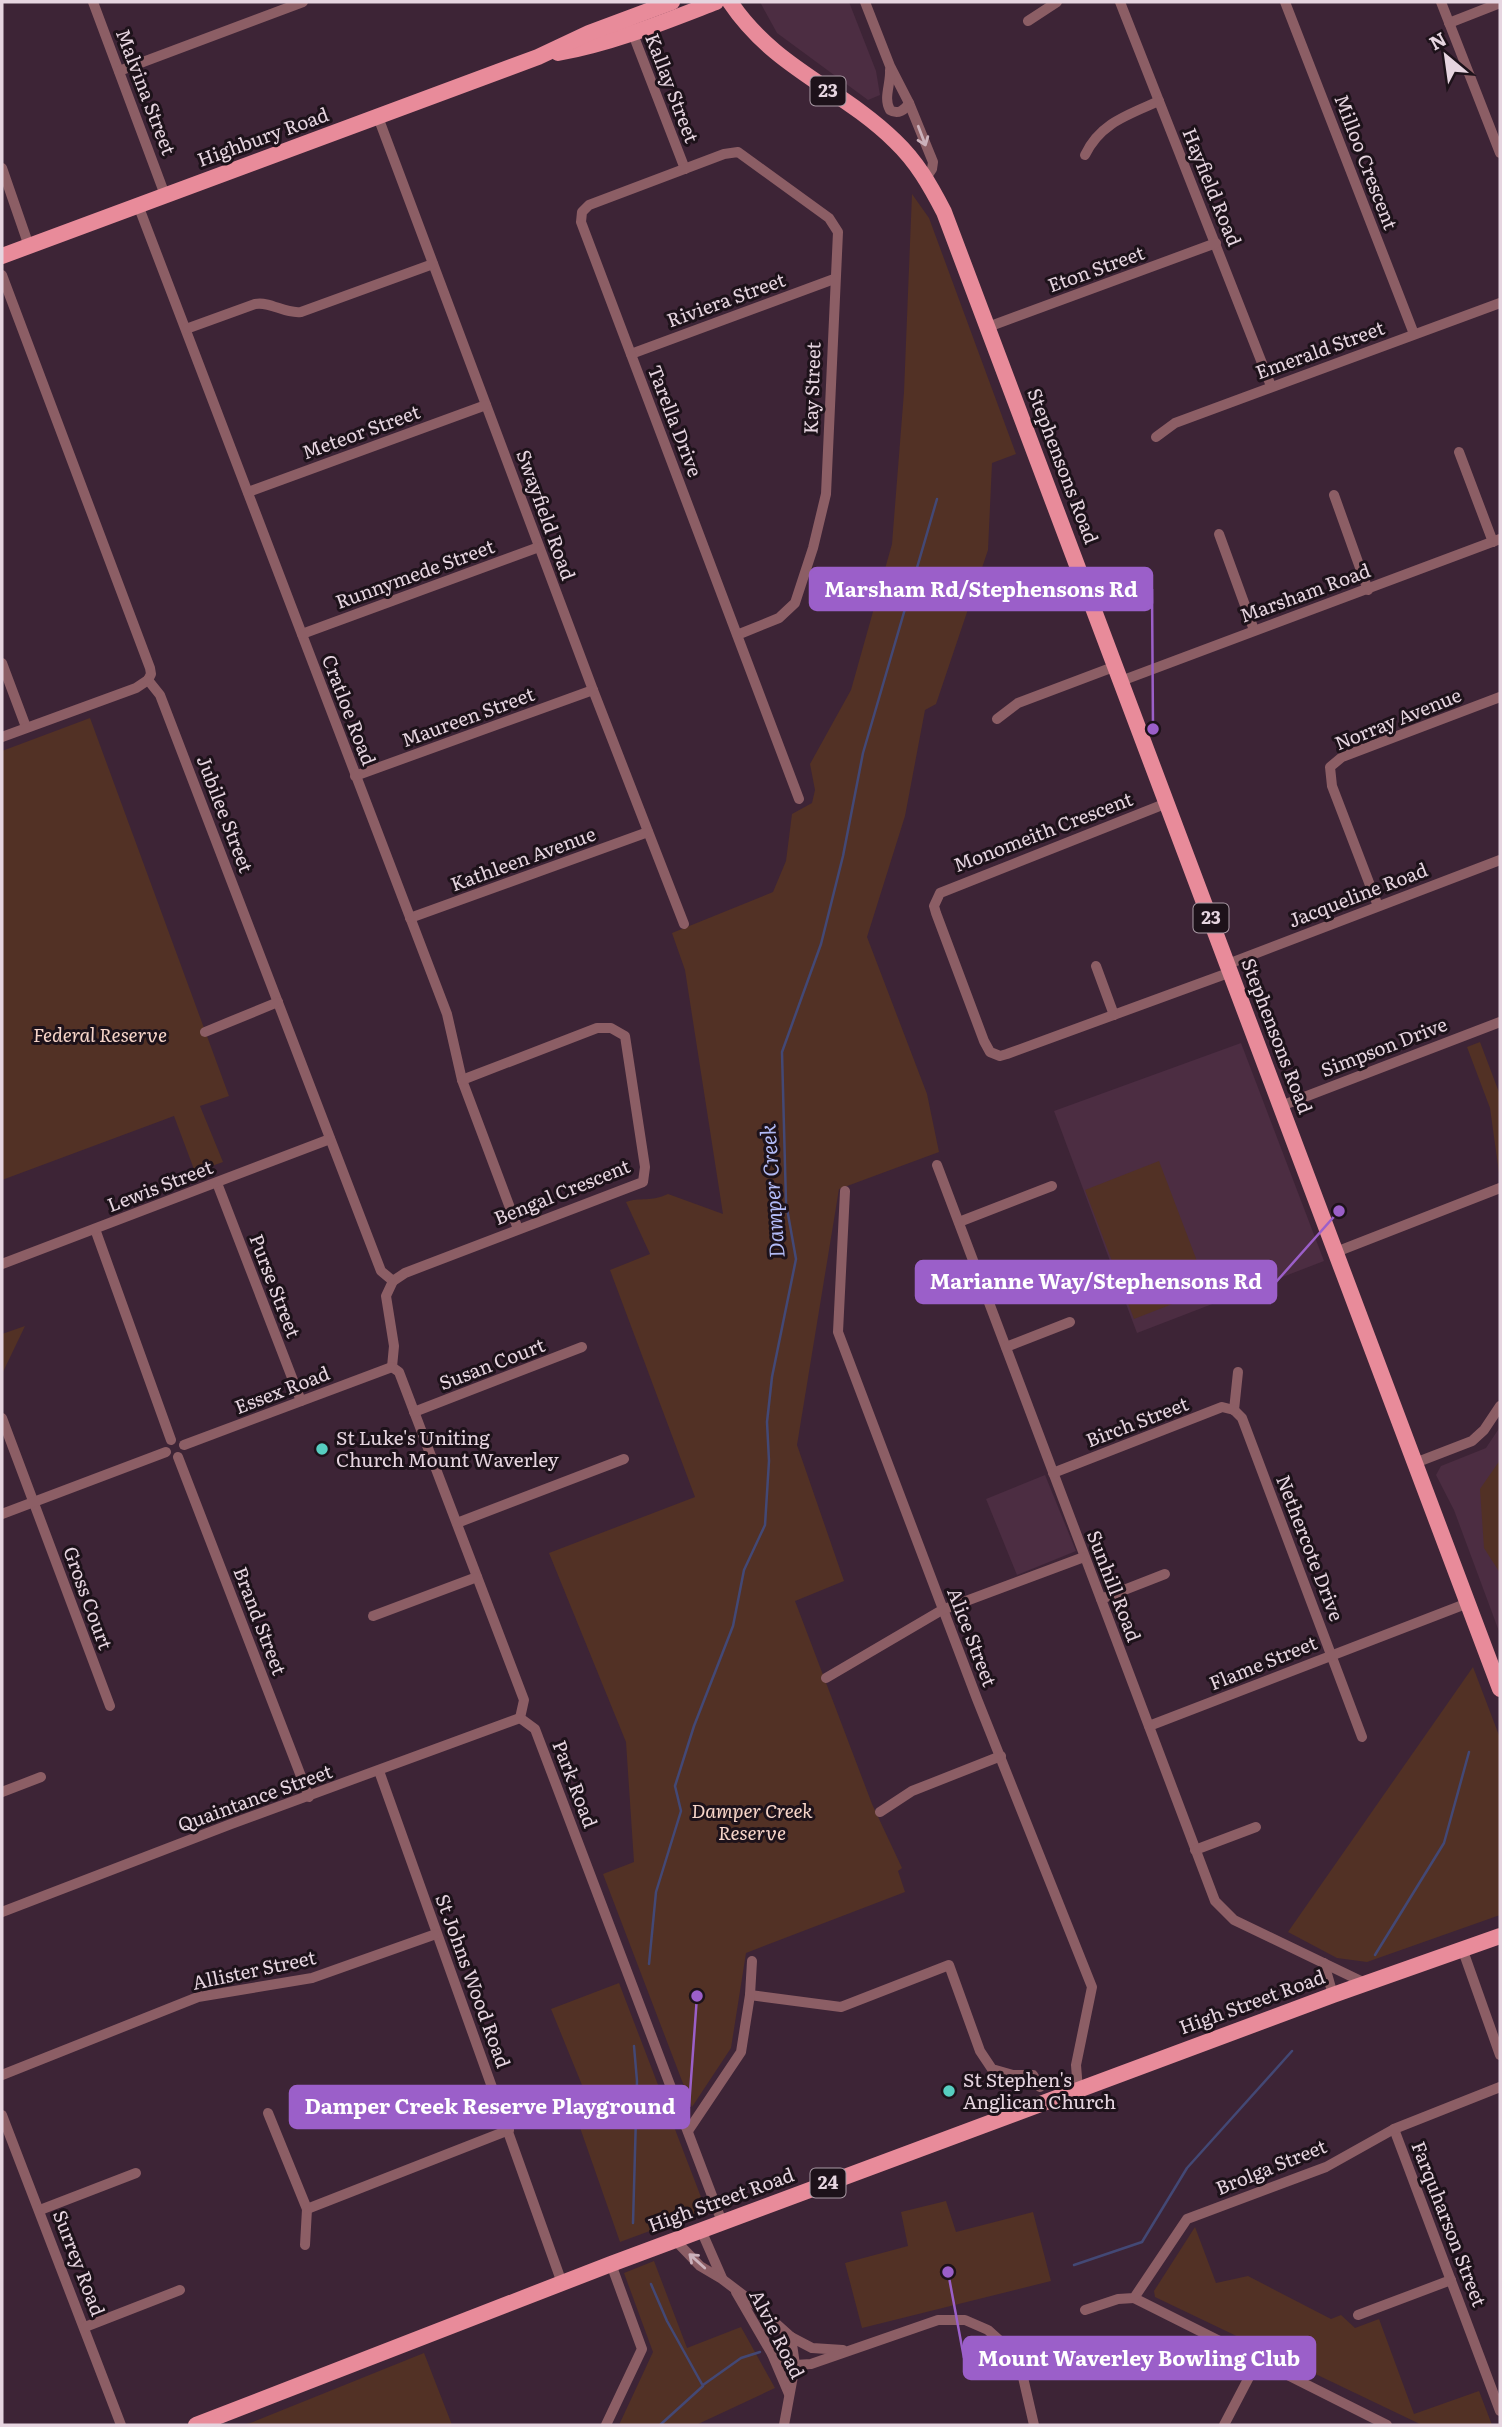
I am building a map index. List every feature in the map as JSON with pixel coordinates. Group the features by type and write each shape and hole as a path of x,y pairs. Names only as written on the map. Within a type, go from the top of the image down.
{"main road":[{"name":"Highbury Road","path":"2,256 538,57 584,48 630,27 672,2"},
{"name":"Highbury Road","path":"630,27 716,2"},
{"name":"Stephensons Road","path":"730,2 765,44 790,66 852,107 893,140 926,178 944,212 1468,1604 1495,1659 1500,1689"},
{"name":"High Street Road","path":"196,2425 722,2222 1333,1994 1500,1936"}],"street":[{"name":"Malvina Street","path":"93,2 165,195"},
{"path":"119,71 303,2"},
{"path":"865,2 933,162 926,178"},
{"path":"1028,21 1057,2"},
{"name":"Hayfield Road","path":"1120,2 1271,386"},
{"name":"Milloo Crescent","path":"1285,2 1415,334"},
{"path":"1441,2 1500,153"},
{"path":"1449,23 1500,3"},
{"name":"Kallay Street","path":"630,27 685,169"},
{"path":"890,66 891,83 887,104 894,112 904,110 909,103"},
{"path":"1085,155 1092,141 1108,125 1159,101"},
{"name":"Swayfield Road","path":"378,117 593,690 684,924"},
{"name":"Tarella Drive","path":"738,152 724,154 589,205 582,212 581,222 799,799"},
{"name":"Kay Street","path":"737,635 779,618 795,603 813,548 826,494 838,232 829,218 738,152"},
{"path":"2,168 29,246"},
{"name":"Cratloe Road","path":"138,205 447,1014 462,1080 518,1229"},
{"name":"Eton Street","path":"988,327 1216,243"},
{"path":"186,329 254,304 261,303 286,311 301,312 433,264"},
{"name":"Jubilee Street","path":"2,275 150,668 148,680 160,695 381,1271 393,1281"},
{"name":"Riviera Street","path":"631,354 834,279"},
{"name":"Emerald Street","path":"1156,437 1175,423 1500,303"},
{"name":"Meteor Street","path":"248,492 486,405"},
{"path":"1459,452 1497,540"},
{"path":"1334,495 1368,590"},
{"path":"1219,534 1254,630"},
{"name":"Marsham Road","path":"997,719 1018,703 1254,630 1497,540"},
{"name":"Runnymede Street","path":"302,634 539,547"},
{"path":"2,663 26,727"},
{"path":"2,737 136,688 148,680"},
{"name":"Maureen Street","path":"355,776 593,690"},
{"name":"Norray Avenue","path":"1378,906 1332,786 1330,766 1342,757 1500,697"},
{"name":"Monomeith Crescent","path":"1167,803 947,889 936,899 936,913 990,1052 1000,1056 1114,1015 1229,968"},
{"name":"Kathleen Avenue","path":"410,918 648,832"},
{"name":"Jacqueline Road","path":"1229,968 1378,906 1500,860"},
{"path":"1096,966 1114,1015"},
{"path":"205,1032 278,1002"},
{"name":"Simpson Drive","path":"1281,1106 1500,1022"},
{"name":"Bengal Crescent","path":"393,1281 405,1273 643,1182 645,1167 625,1036 611,1028 597,1028 462,1080"},
{"name":"Lewis Street","path":"2,1264 331,1139"},
{"name":"Sunhill Road","path":"937,1165 1215,1901 1234,1920 1365,1983"},
{"name":"Purse Street","path":"217,1183 301,1401"},
{"path":"959,1222 1052,1186"},
{"path":"1336,1252 1500,1188"},
{"name":"Alice Street","path":"845,1191 838,1332 942,1610 1092,1987 1076,2065 1078,2090"},
{"path":"94,1229 172,1440"},
{"path":"393,1281 386,1296 394,1346 392,1367 399,1372 524,1700 520,1718"},
{"path":"1006,1347 1070,1322"},
{"name":"Susan Court","path":"414,1412 582,1348"},
{"name":"Essex Road","path":"184,1445 392,1367"},
{"path":"1234,1410 1238,1372"},
{"path":"1415,1463 1472,1441 1484,1430 1500,1406"},
{"name":"Birch Street","path":"1053,1473 1222,1408 1234,1410"},
{"name":"Nethercote Drive","path":"1234,1410 1242,1418 1362,1737"},
{"name":"Gross Court","path":"2,1418 110,1706"},
{"path":"172,1440 179,1440 184,1445 183,1453 178,1457 170,1457 166,1452 166,1444 172,1440"},
{"path":"2,1514 166,1452"},
{"name":"Brand Street","path":"178,1457 309,1797"},
{"path":"457,1523 624,1459"},
{"path":"826,1678 942,1610 1084,1557"},
{"path":"1101,1599 1165,1574"},
{"path":"373,1616 477,1577"},
{"name":"Flame Street","path":"1149,1726 1331,1654 1468,1604"},
{"name":"Quaintance Street","path":"2,1912 520,1718"},
{"name":"Park Road","path":"520,1718 535,1729 722,2222"},
{"path":"880,1812 912,1791 1001,1756"},
{"name":"St Johns Wood Road","path":"379,1771 562,2283"},
{"path":"2,1792 41,1777"},
{"path":"1195,1850 1256,1827"},
{"name":"Allister Street","path":"2,2076 198,1997 312,1978 436,1934"},
{"path":"1461,1948 1500,2055"},
{"path":"688,2131 741,2052 752,1961"},
{"path":"1324,1963 1333,1994"},
{"path":"750,1995 841,2007 949,1965 980,2051 992,2070 1013,2075 1033,2075 1040,2087"},
{"name":"Brolga Street","path":"1134,2298 1187,2219 1326,2167 1394,2129 1500,2087"},
{"path":"268,2113 307,2209 305,2245"},
{"name":"Surrey Road","path":"2,2115 121,2425"},
{"name":"Farquharson Street","path":"1394,2129 1500,2411"},
{"path":"307,2209 509,2130"},
{"path":"40,2210 136,2173"},
{"name":"Alvie Road","path":"701,2230 722,2279"},
{"name":"Alvie Road","path":"676,2240 700,2266 751,2301 791,2337 795,2365 784,2425"},
{"path":"606,2425 642,2348 611,2264"},
{"path":"1358,2315 1451,2280"},
{"path":"85,2327 180,2290"},
{"name":"Alvie Road","path":"735,2290 772,2354 789,2394"},
{"path":"1085,2310 1118,2299 1134,2298 1387,2425"},
{"path":"854,2350 812,2348 791,2337 772,2354 795,2365 811,2364 854,2350 938,2320 965,2320 988,2330 1009,2349 1023,2373 1034,2425"},
{"path":"1224,2425 1257,2362"}],"shaded area":[{"path":"760,2 849,2 876,71 880,95 868,100 777,33"},
{"path":"1241,1043 1324,1261 1137,1333 1054,1111"},
{"path":"1500,1427 1500,1634 1454,1510 1436,1475 1441,1466 1486,1448"},
{"path":"1045,1475 1076,1551 1017,1575 986,1499"}],"green space":[{"name":"Damper Creek Reserve","path":"912,194 929,218 1016,454 992,463 988,550 936,704 925,710 905,816 867,937 927,1094 939,1152 839,1189 797,1445 844,1581 795,1601 872,1804 902,1868 898,1871 905,1892 746,1953 731,2048 692,2107 603,1874 634,1862 626,1742 549,1553 695,1497 610,1270 650,1254 626,1202 668,1194 723,1214 685,970 672,933 773,892 786,861 792,814 812,803 815,790 810,764 851,690 892,544 904,392"},
{"name":"Federal Reserve","path":"90,718 229,1096 200,1106 223,1162 195,1172 174,1116 2,1180 2,751"},
{"path":"1480,1042 1500,1095 1499,1173 1490,1108 1467,1047"},
{"path":"1159,1161 1208,1290 1134,1319 1085,1190"},
{"path":"25,1326 2,1374 2,1334"},
{"path":"1500,1460 1500,1573 1484,1548 1480,1489"},
{"path":"1473,1667 1500,1738 1500,1915 1367,1962 1337,1958 1288,1932"},
{"path":"619,1983 704,2205 701,2212 620,2242 577,2119 593,2112 551,2009"},
{"path":"946,2201 956,2232 1033,2212 1051,2281 862,2328 845,2263 908,2246 901,2212"},
{"path":"1195,2227 1216,2283 1248,2276 1331,2319 1341,2315 1355,2328 1379,2319 1414,2414 1479,2391 1492,2425 1422,2425 1155,2297 1154,2291"},
{"path":"654,2261 687,2348 741,2327 775,2388 696,2425 619,2425 653,2352 624,2273"},
{"path":"424,2353 452,2425 243,2425 253,2422"}],"waterway":[{"name":"Damper Creek","path":"649,1964 656,1892 681,1811 675,1786 694,1726 733,1626 744,1570 765,1525 769,1461 767,1422 772,1377 796,1259 786,1203 782,1052 821,944 843,856 863,753 937,499"},
{"path":"1375,1955 1444,1843 1469,1752"},
{"name":"Damper Creek","path":"633,2223 637,2081 634,2046"},
{"path":"1074,2265 1142,2242 1187,2168 1292,2051"},
{"name":"Damper Creek","path":"651,2284 667,2321 703,2386 660,2425"},
{"path":"703,2385 741,2358 760,2352"}],"place":[{"name":"Marsham Rd/Stephensons Rd","path":"1153,729"},
{"name":"Marianne Way/Stephensons Rd","path":"1339,1211"},
{"name":"St Luke's Uniting Church Mount Waverley","path":"322,1449"},
{"name":"Damper Creek Reserve Playground","path":"697,1996"},
{"name":"St Stephen's Anglican Church","path":"949,2091"},
{"name":"Mount Waverley Bowling Club","path":"948,2272"}]}
